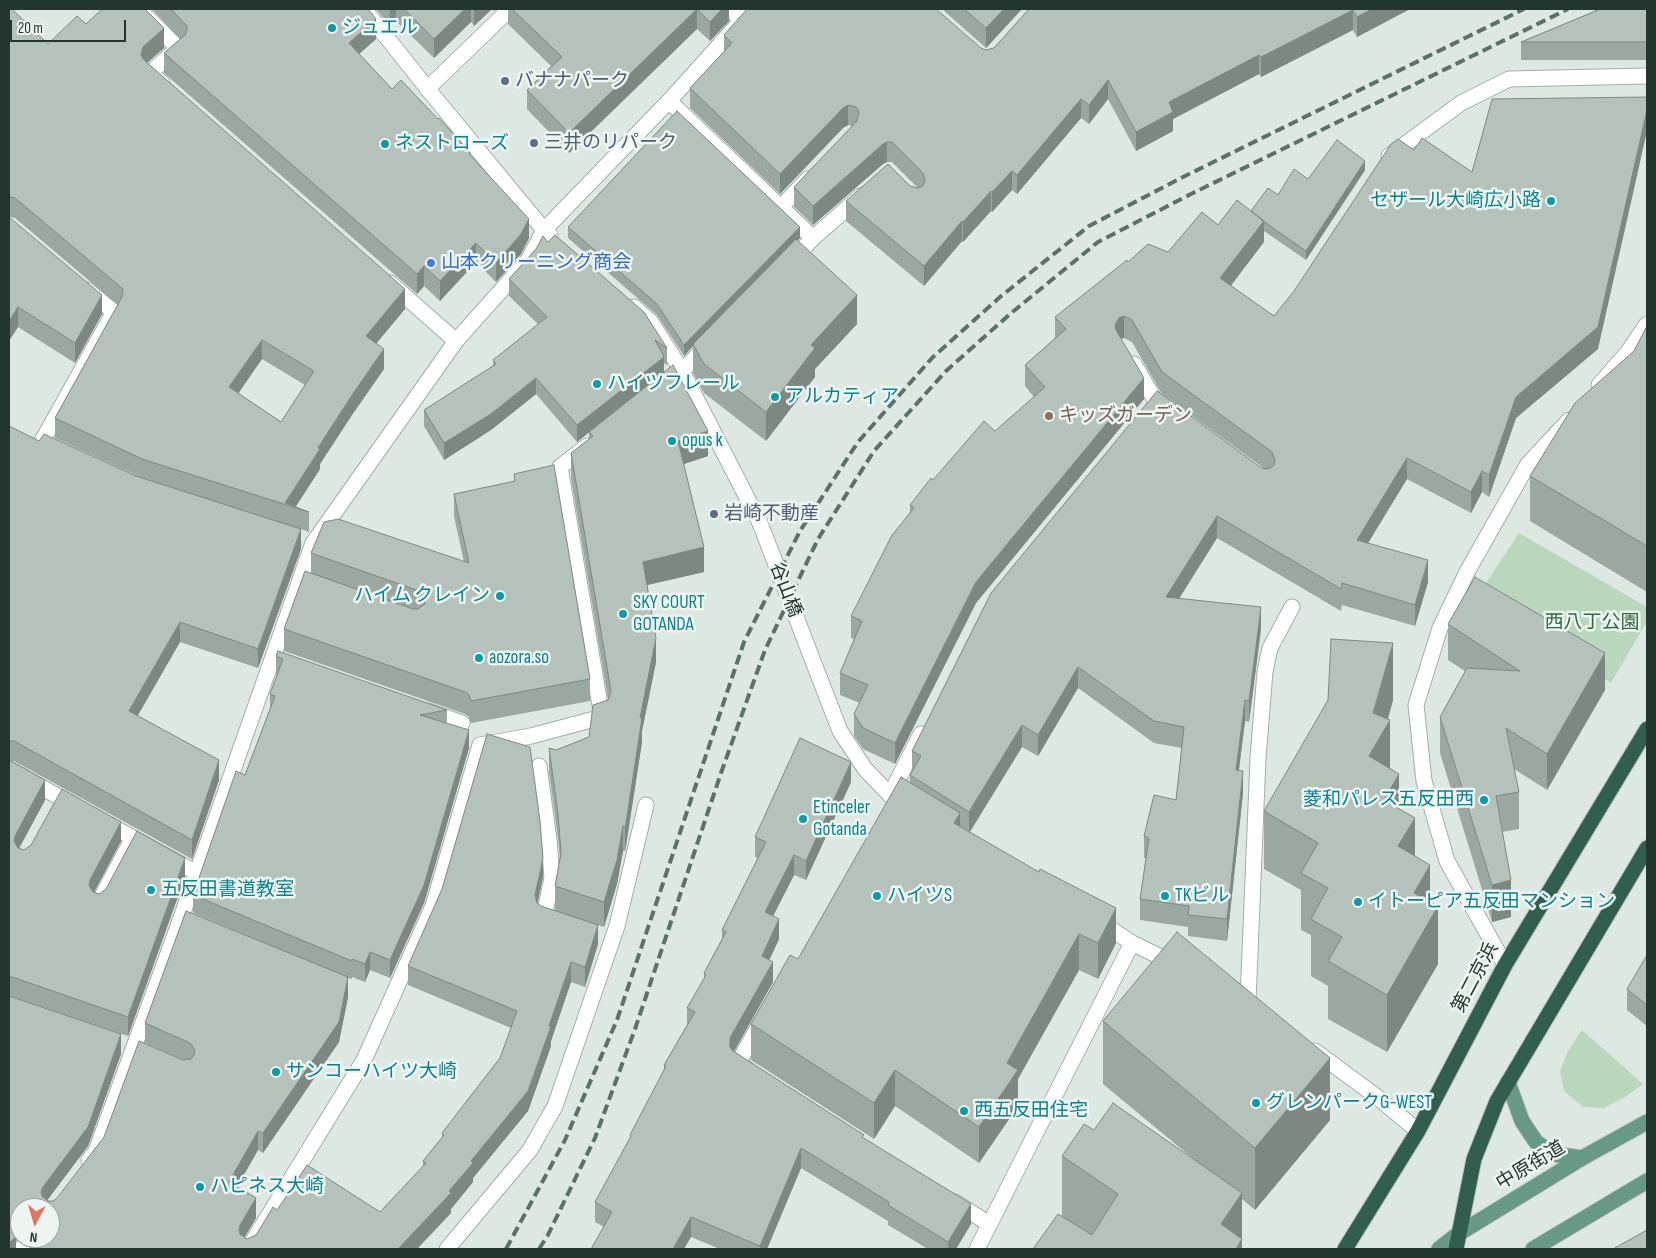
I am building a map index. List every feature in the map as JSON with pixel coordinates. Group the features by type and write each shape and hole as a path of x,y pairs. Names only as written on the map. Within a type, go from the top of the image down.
{"highway":[{"name":"第二京浜","path":"1345,1249 1418,1131 1505,965 1647,729"},
{"path":"1456,1249 1474,1159 1497,1101 1647,848"}],"main road":[{"path":"1508,1082 1522,1121 1536,1142 1553,1154 1582,1158"},
{"name":"中原街道","path":"1440,1249 1458,1234 1582,1158 1647,1122"},
{"path":"1533,1249 1647,1181"}],"street":[{"path":"138,9 178,48 150,73 173,92"},
{"path":"364,9 544,230 558,242"},
{"path":"428,88 510,9"},
{"path":"79,1174 96,1151 129,1046 181,918 313,544 456,340 529,259 544,230 669,101 736,15 752,9"},
{"path":"1378,168 1384,159 1461,103 1509,79 1647,76"},
{"path":"669,101 813,238"},
{"path":"781,207 819,167"},
{"path":"779,273 813,238 869,189"},
{"path":"381,275 456,340"},
{"path":"25,435 46,445 114,312 76,281"},
{"name":"谷山橋","path":"622,297 651,322 682,371 760,523 840,731 864,769 890,795 924,816"},
{"path":"1592,394 1628,352 1647,324"},
{"path":"652,395 682,371 716,336"},
{"path":"1128,354 1155,400 1170,411"},
{"path":"1142,415 1155,400"},
{"path":"1505,965 1447,861 1424,781 1416,705 1440,628 1467,572 1528,464 1581,408"},
{"path":"248,1249 364,1060 434,906 480,745 531,736 602,717 560,467 598,437"},
{"path":"295,538 313,544"},
{"path":"299,581 317,587"},
{"path":"1232,993 1252,1004 1258,758 1265,672 1270,648 1292,607"},
{"path":"272,658 290,664"},
{"path":"416,707 462,723"},
{"path":"890,795 925,724"},
{"path":"539,766 552,878 544,917 570,925"},
{"path":"9,768 197,873"},
{"path":"50,812 58,796"},
{"path":"447,1249 530,1150 554,1106 617,926 646,805"},
{"path":"98,904 133,838"},
{"path":"1085,912 1111,927 1132,943 1190,972"},
{"path":"181,918 198,926"},
{"path":"595,934 612,939"},
{"path":"977,1249 1132,943"},
{"path":"763,1080 738,1064 767,1013"},
{"path":"1301,1041 1377,1097 1418,1131"},
{"path":"129,1046 151,1056"},
{"path":"939,1192 989,1224"}],"green space":[{"name":"西八丁公園","path":"1519,533 1647,607 1647,621 1611,683 1474,601"},
{"path":"1582,1030 1643,1084 1625,1097 1604,1108 1583,1107 1564,1091 1560,1072 1567,1053"}],"building":[{"path":"9,9 12,9 48,44 77,16 86,24 102,9 145,9 164,28 143,47 141,55 144,60 405,289 366,336 384,349 352,395 285,503 309,512 142,459 55,418 122,297 123,289 15,198 9,197","holes":["262,340 314,371 281,422 229,387"]},
{"path":"171,9 368,9 376,19 349,43 392,89 401,80 439,118 469,154 529,219 521,234 496,263 476,243 440,281 424,266 417,274 164,53 185,35 187,31 187,26"},
{"path":"404,9 465,9 434,39"},
{"path":"512,9 697,9 569,133 527,90 562,57"},
{"path":"697,9 722,9 710,22"},
{"path":"747,9 936,9 981,48 986,50 994,48 1029,9 1372,9 1357,17 1353,10 1261,57 1259,55 1169,102 1173,112 1136,132 1108,80 1089,105 1081,99 1017,175 1012,171 991,191 962,221 924,266 846,201 888,164 910,186 918,188 923,186 925,181 923,173 892,142 883,144 813,206 794,187 857,121 859,112 856,107 848,105 843,108 780,174 690,88 732,43 724,35"},
{"path":"964,9 1004,9 986,28"},
{"path":"1647,9 1647,42 1521,42 1598,10"},
{"path":"1647,97 1647,110 1598,327 1516,397 1489,475 1482,471 1471,492 1407,458 1357,540 1428,560 1415,605 1342,583 1341,589 1217,516 1166,597 1261,607 1249,701 1245,700 1236,770 1243,771 1227,919 1188,915 1189,906 1140,899 1149,838 1144,836 1154,795 1176,800 1184,727 1154,721 1078,667 1038,735 1022,725 969,812 910,775 921,756 912,751 991,593 1157,391 1260,467 1265,469 1274,465 1275,460 1272,452 1162,372 1132,320 1124,316 1119,318 1115,325 1116,330 1144,378 976,582 895,743 863,728 854,714 868,685 840,673 862,621 851,616 892,535 914,508 910,505 931,478 933,480 984,421 995,431 1045,387 1025,365 1066,329 1055,317 1127,260 1128,262 1148,244 1168,252 1202,212 1218,225 1237,200 1264,221 1220,278 1274,316 1294,291 1391,144 1398,139 1414,150 1422,138 1472,172 1492,99"},
{"path":"677,111 800,227 684,345 657,304 568,227"},
{"path":"1337,140 1365,161 1306,251 1251,211 1268,188 1278,195 1294,169 1308,179"},
{"path":"9,217 102,295 75,343 18,307 9,321"},
{"path":"555,235 644,312 667,348 655,340 664,357 577,425 536,378 491,414 444,443 424,410 496,364 493,360 547,317 509,279 536,249 543,236 548,242"},
{"path":"796,239 857,295 811,345 815,348 766,412 704,364 693,344"},
{"path":"1647,326 1647,546 1530,476 1575,403 1634,351"},
{"path":"673,365 708,431 678,441 704,547 643,562 656,638 640,718 642,718 626,823 625,827 623,826 617,860 604,902 555,886 561,853 549,748 556,750 589,737 593,705 608,700 611,691 571,453 593,436 589,432"},
{"path":"9,426 39,441 44,434 136,476 301,529 258,649 180,622 129,711 219,760 192,840 14,741 9,741"},
{"path":"554,465 590,679 471,701 469,695 465,692 284,629 305,571 413,609 418,609 425,604 425,598 419,591 311,553 324,522 338,519 469,563 454,494 515,481 514,474"},
{"path":"1475,577 1605,653 1547,754 1506,728 1519,792 1496,796 1511,880 1492,885 1440,717 1467,668 1520,671 1448,624"},
{"path":"1331,639 1393,643 1373,713 1390,720 1369,756 1399,774 1384,800 1415,818 1398,846 1430,865 1414,893 1438,906 1387,995 1328,961 1342,937 1311,919 1328,888 1301,873 1318,843 1264,811 1328,700"},
{"path":"278,651 447,710 420,715 469,730 424,885 390,960 370,952 365,964 352,959 352,961 193,895 236,771 245,775 275,696 270,694 283,659 276,656"},
{"path":"487,734 530,747 543,858 535,895 537,903 598,925 585,967 571,962 528,1091 471,1161 473,1163 449,1191 451,1193 398,1249 39,1249 60,1248 60,1198 57,1198 104,1137 139,1041 183,1060 191,1059 194,1055 195,1050 190,1043 145,1023 186,911 348,977 339,1022 263,1133 258,1131 229,1182 256,1198 240,1225 240,1234 247,1239 256,1235 273,1207 277,1210 307,1165 380,1212 426,1163 423,1161 444,1135 442,1133 500,1058 517,1011 408,966 442,889"},
{"path":"800,738 851,762 806,861 794,855 765,912 779,919 762,956 773,962 730,1038 730,1047 733,1051 864,1135 862,1137 971,1204 948,1242 888,1205 889,1202 801,1148 760,1246 691,1217 673,1249 591,1249 612,1212 595,1202 631,1136 666,1066 664,1065 695,1012 687,1008 706,975 704,973 726,932 722,930 766,842 755,837"},
{"path":"9,760 45,780 15,836 14,841 18,848 24,850 31,845 62,789 121,822 90,880 89,885 93,892 99,894 106,889 137,831 185,858 128,1017 9,977"},
{"path":"901,777 960,813 954,823 1039,872 1040,869 1116,908 1098,943 1079,934 1007,1063 1018,1070 979,1127 895,1070 874,1103 751,1024 790,955 798,959"},
{"path":"1177,932 1330,1058 1255,1148 1103,1021"},
{"path":"1647,955 1647,1005 1627,989"},
{"path":"9,996 121,1034 88,1127 43,1187 42,1196 44,1198 10,1198 9,1243"},
{"path":"1113,1103 1242,1193 1221,1224 1242,1239 1236,1249 1033,1249 1058,1214 1092,1235 1118,1194 1062,1156 1084,1124 1094,1130"},
{"path":"1647,1230 1647,1249 1613,1249"}],"railway":[{"path":"506,1249 565,1140 617,1020 744,642 800,531 858,442 932,358 1000,297 1089,226 1183,177 1524,9"},
{"path":"539,1249 548,1235 595,1138 635,1029 721,773 765,650 818,539 874,451 946,371 1010,314 1098,242 1191,194 1568,9"}],"place":[{"name":"ジュエル","path":"332,28"},
{"name":"バナナパーク","path":"505,81"},
{"name":"三井のリパーク","path":"534,143"},
{"name":"ネストローズ","path":"385,144"},
{"name":"セザール大崎広小路","path":"1551,201"},
{"name":"山本クリーニング商会","path":"431,263"},
{"name":"ハイツフレール","path":"597,384"},
{"name":"アルカティア","path":"775,397"},
{"name":"キッズガーデン","path":"1049,416"},
{"name":"opus k","path":"672,441"},
{"name":"岩崎不動産","path":"714,514"},
{"name":"ハイム クレイン","path":"500,596"},
{"name":"SKY COURT GOTANDA","path":"623,614"},
{"name":"aozora.so","path":"479,658"},
{"name":"菱和パレス五反田西","path":"1484,800"},
{"name":"Etinceler Gotanda","path":"803,819"},
{"name":"五反田書道教室","path":"151,890"},
{"name":"ハイツS","path":"877,896"},
{"name":"TKビル","path":"1165,896"},
{"name":"イトーピア五反田マンション","path":"1358,902"},
{"name":"サンコーハイツ大崎","path":"276,1072"},
{"name":"グレンパークG-WEST","path":"1256,1103"},
{"name":"西五反田住宅","path":"964,1111"},
{"name":"ハピネス大崎","path":"200,1187"}]}
